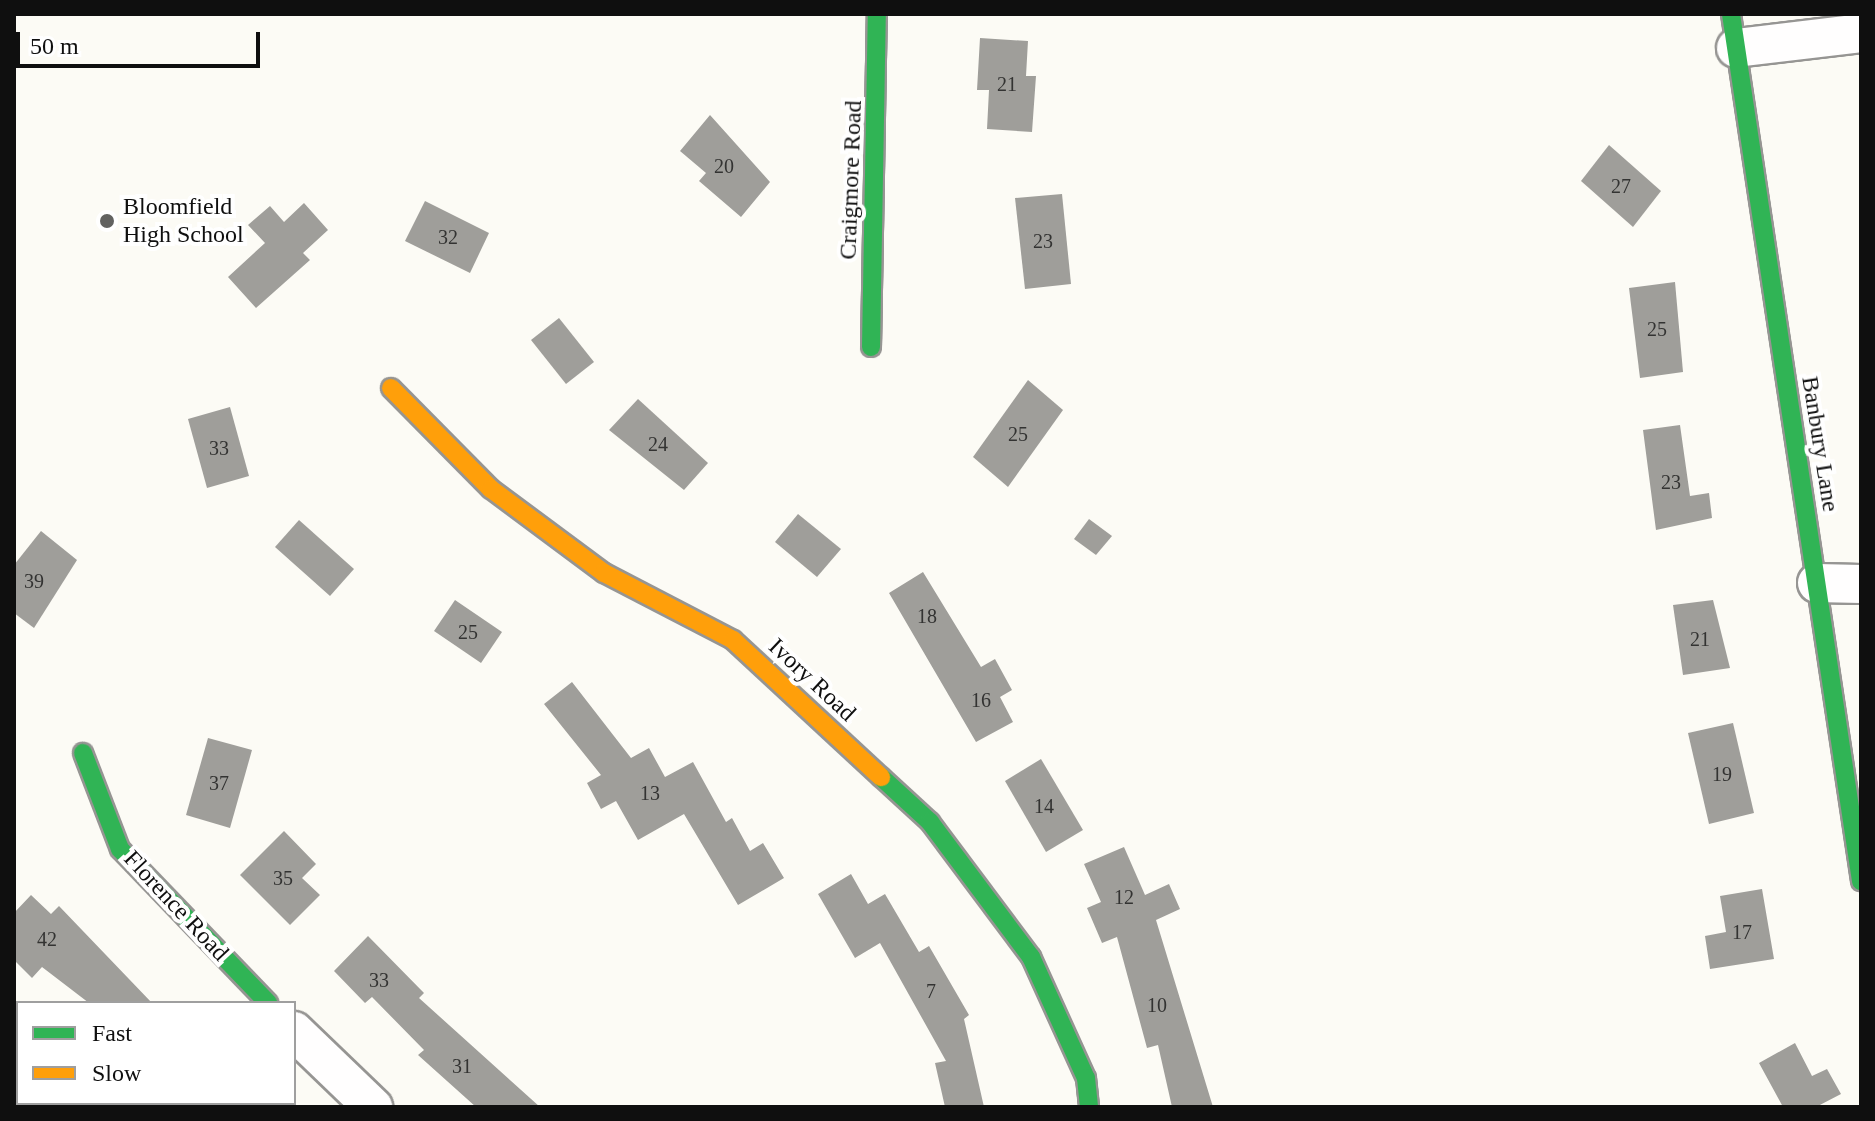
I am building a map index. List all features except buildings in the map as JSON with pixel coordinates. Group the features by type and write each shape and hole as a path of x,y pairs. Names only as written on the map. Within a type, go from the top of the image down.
{"street":[{"name":"Craigmore Road","path":"871,347 877,14"},
{"path":"1734,31 1861,33"},
{"name":"Banbury Lane","path":"1734,31 1861,881"},
{"name":"Ivory Road","path":"391,388 503,499 604,573 733,640 930,822 1031,957 1086,1078 1089,1107"},
{"path":"1817,583 1861,584"},
{"name":"Florence Road","path":"83,753 120,849 266,1001"},
{"path":"296,1033 373,1107"}],"green space":[{"path":"14,1009 16,1105 118,1107 14,1107"}],"traffic: fast":[{"path":"871,347 877,14"},
{"path":"1731,14 1861,881"},
{"path":"83,753 120,849 266,1001"},
{"path":"881,777 930,822 1031,957 1086,1078 1089,1107"}],"traffic: slow":[{"path":"391,388 491,489 604,573 733,640 881,777"}],"place":[{"name":"Bloomfield High School","path":"107,221"}]}
